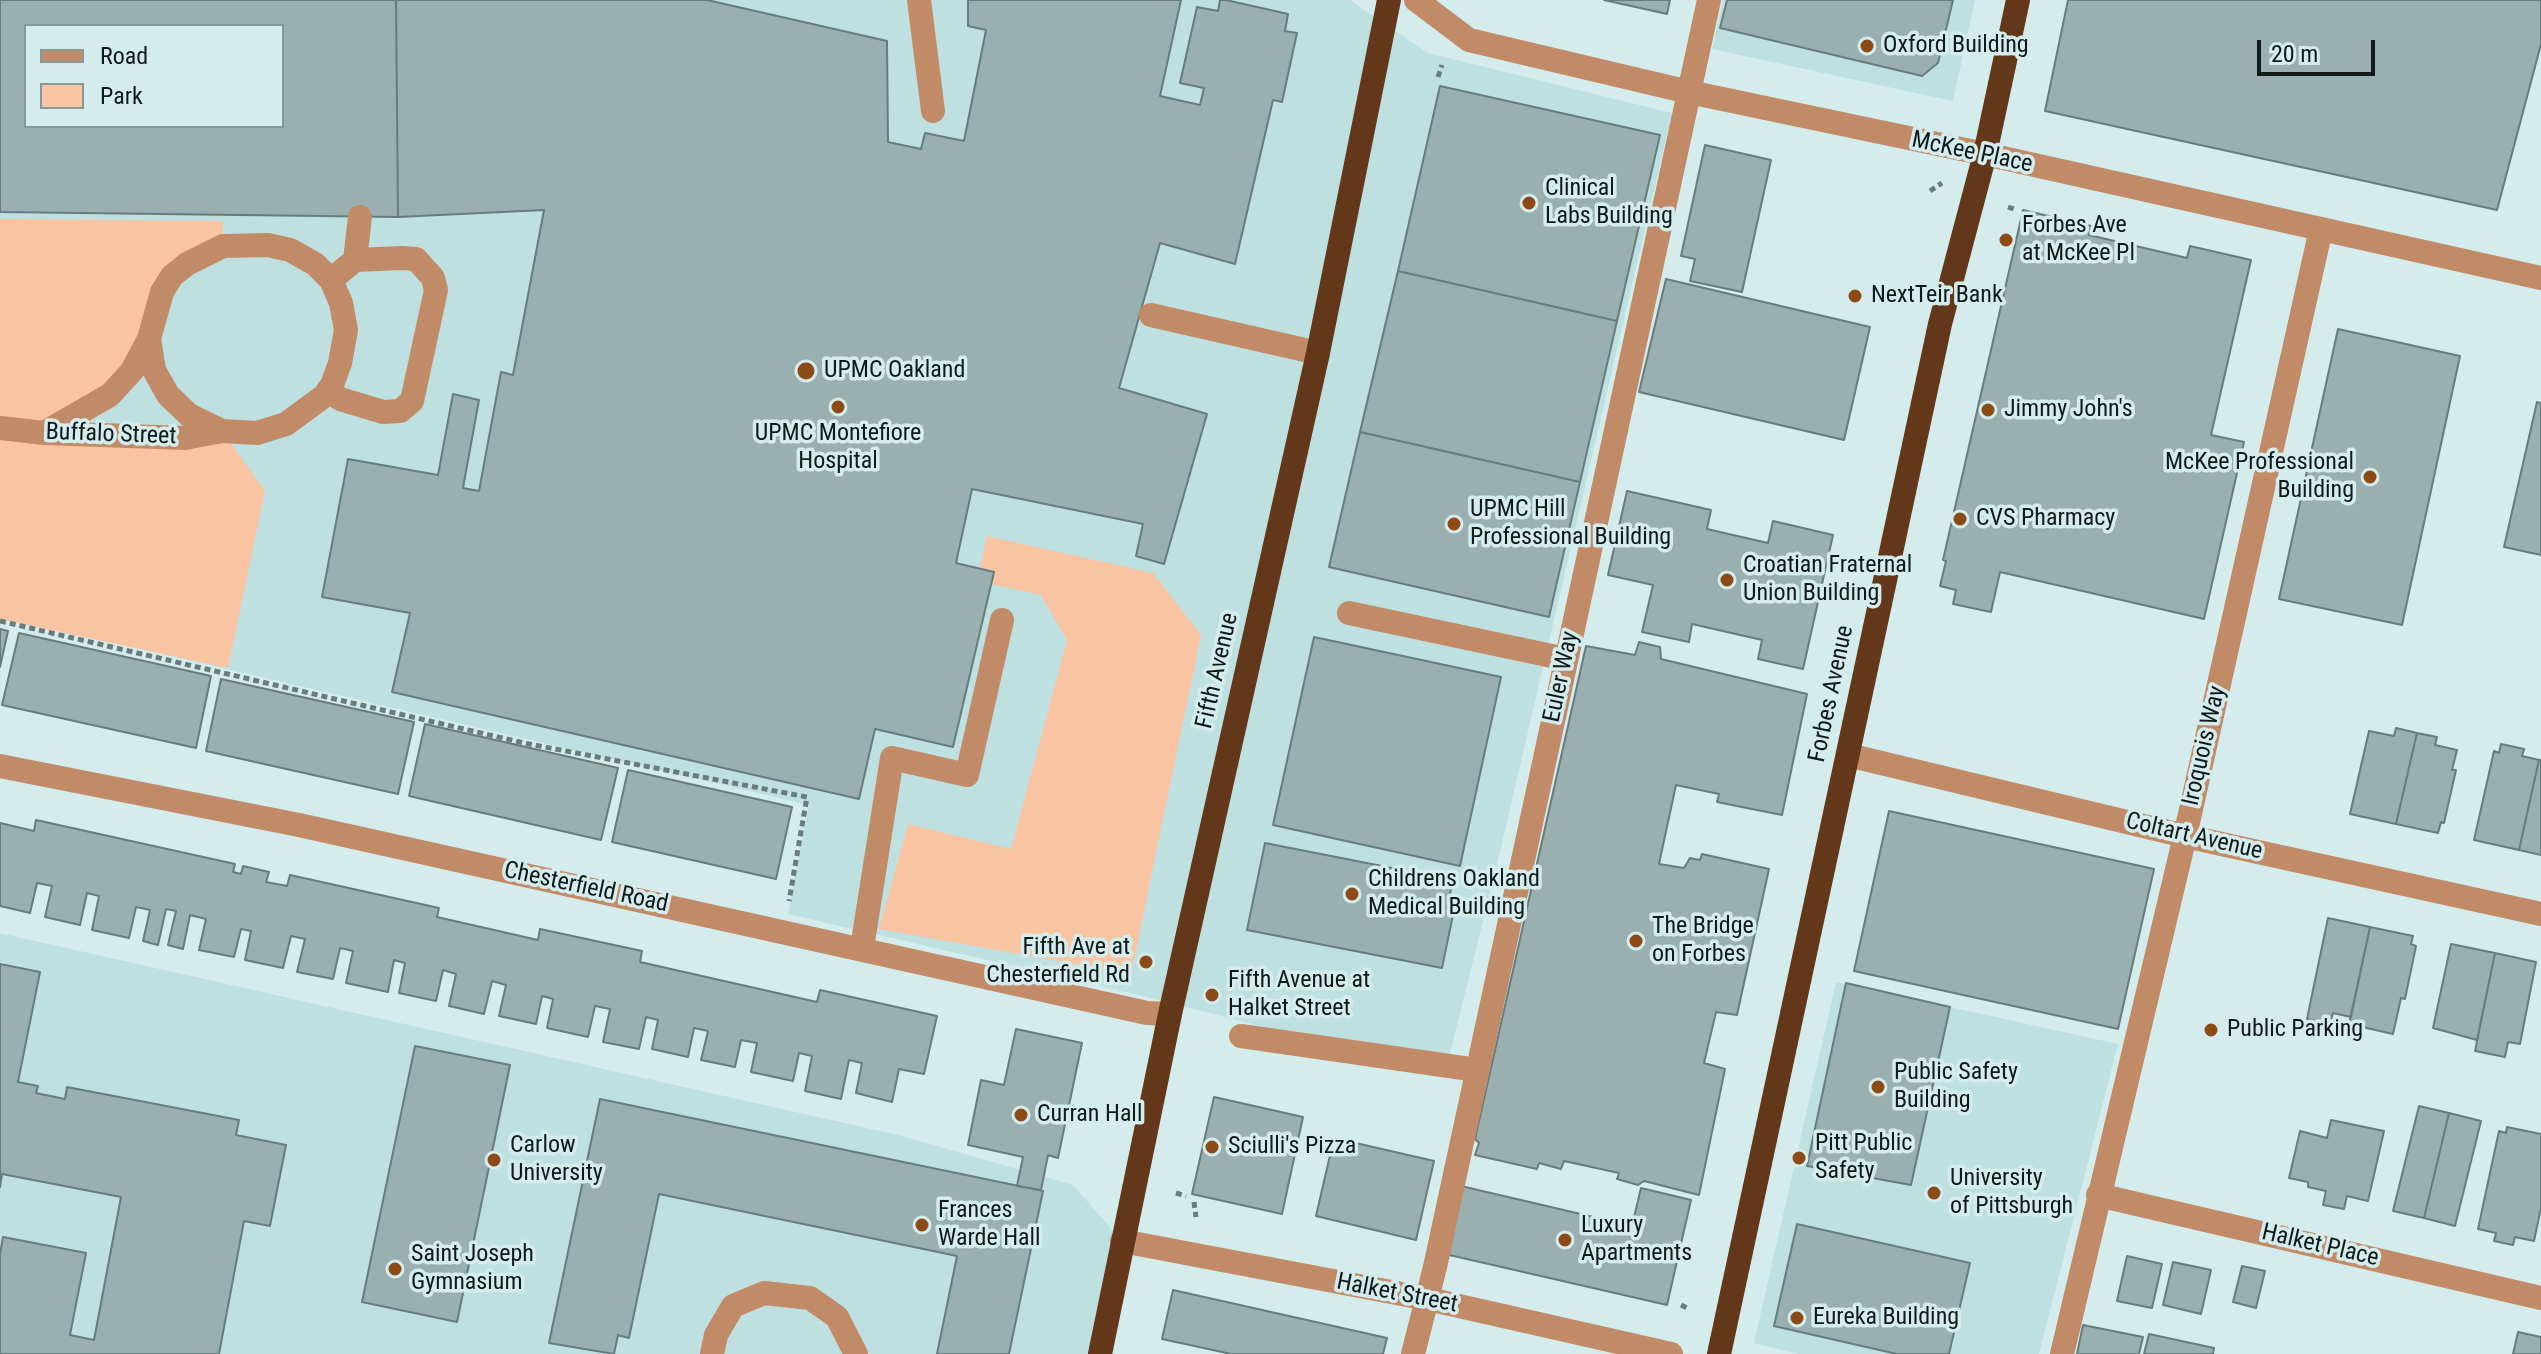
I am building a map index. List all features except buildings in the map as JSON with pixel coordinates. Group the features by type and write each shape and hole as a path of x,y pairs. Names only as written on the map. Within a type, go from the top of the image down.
{"highway":[{"name":"Fifth Avenue","path":"1100,1354 1170,1014 1318,353 1389,0"},
{"name":"Forbes Avenue","path":"1719,1354 1940,324 1985,154 2018,0"}],"street":[{"path":"919,0 933,111"},
{"name":"McKee Place","path":"1416,0 1469,40 1689,92 1985,154 2541,278"},
{"name":"Euler Way","path":"1413,1354 1428,1299 1709,0"},
{"path":"355,260 360,217"},
{"name":"Iroquois Way","path":"2062,1354 2185,836 2321,229"},
{"path":"44,433 110,395 132,371 149,339 162,292 172,276 187,264 223,246 268,245 290,250 315,264 331,280 341,303 346,330 340,363 328,390 312,407 286,424 257,433 222,431 189,415 168,395 154,370 149,339"},
{"path":"328,390 340,399 383,412 400,411 412,401 436,290 433,278 416,259 381,257 355,260 331,280"},
{"path":"1151,315 1318,353"},
{"name":"Buffalo Street","path":"0,428 44,433 185,438 222,431"},
{"path":"1349,613 1566,659"},
{"path":"862,948 892,758 967,775 1002,620"},
{"name":"Coltart Avenue","path":"1848,755 2185,836 2541,914"},
{"name":"Chesterfield Road","path":"0,766 299,825 1147,1013 1170,1014"},
{"path":"1241,1036 1477,1070"},
{"name":"Halket Place","path":"2098,1195 2541,1298"},
{"name":"Halket Street","path":"1122,1241 1428,1299 1671,1354"},
{"path":"712,1354 716,1335 733,1306 764,1293 810,1298 837,1317 856,1354"}],"path":[{"path":"1438,77 1442,65"},
{"path":"1930,191 1942,183"},
{"path":"0,621 524,743 807,797 785,931"},
{"path":"1176,1193 1186,1196"},
{"path":"1194,1202 1196,1217"}],"shaded area":[{"name":"UPMC Oakland","path":"0,0 1350,0 1428,53 1672,113 1496,869 1445,1073 1147,997 788,914 809,805 0,616"},
{"name":"Oxford Building","path":"1723,0 1975,0 1953,101 1712,49"},
{"name":"Carlow University","path":"0,933 902,1136 1073,1185 1122,1241 1099,1354 0,1354"},
{"name":"University of Pittsburgh","path":"1836,982 2118,1044 2039,1354 1799,1354 1754,1343"}],"green space":[{"path":"0,219 223,221 223,246 187,264 132,371 46,433 222,431 265,491 228,668 0,619"},
{"path":"987,536 1153,573 1201,635 1131,974 879,929 908,824 1011,849 1067,640 1041,595 977,581"}],"place":[{"name":"Oxford Building","path":"1867,46"},
{"name":"Clinical Labs Building","path":"1529,203"},
{"name":"Forbes Ave at McKee Pl","path":"2006,240"},
{"name":"NextTeir Bank","path":"1855,296"},
{"name":"UPMC Oakland","path":"806,371"},
{"name":"UPMC Montefiore Hospital","path":"838,407"},
{"name":"Jimmy John's","path":"1988,410"},
{"name":"McKee Professional Building","path":"2370,477"},
{"name":"CVS Pharmacy","path":"1960,519"},
{"name":"UPMC Hill Professional Building","path":"1454,524"},
{"name":"Croatian Fraternal Union Building","path":"1727,580"},
{"name":"Childrens Oakland Medical Building","path":"1352,894"},
{"name":"The Bridge on Forbes","path":"1636,941"},
{"name":"Fifth Ave at Chesterfield Rd","path":"1146,962"},
{"name":"Fifth Avenue at Halket Street","path":"1212,995"},
{"name":"Public Parking","path":"2211,1030"},
{"name":"Public Safety Building","path":"1878,1087"},
{"name":"Curran Hall","path":"1021,1115"},
{"name":"Sciulli's Pizza","path":"1212,1147"},
{"name":"Pitt Public Safety","path":"1799,1158"},
{"name":"Carlow University","path":"494,1160"},
{"name":"University of Pittsburgh","path":"1934,1193"},
{"name":"Frances Warde Hall","path":"922,1225"},
{"name":"Luxury Apartments","path":"1565,1240"},
{"name":"Saint Joseph Gymnasium","path":"395,1269"},
{"name":"Eureka Building","path":"1797,1318"}]}
